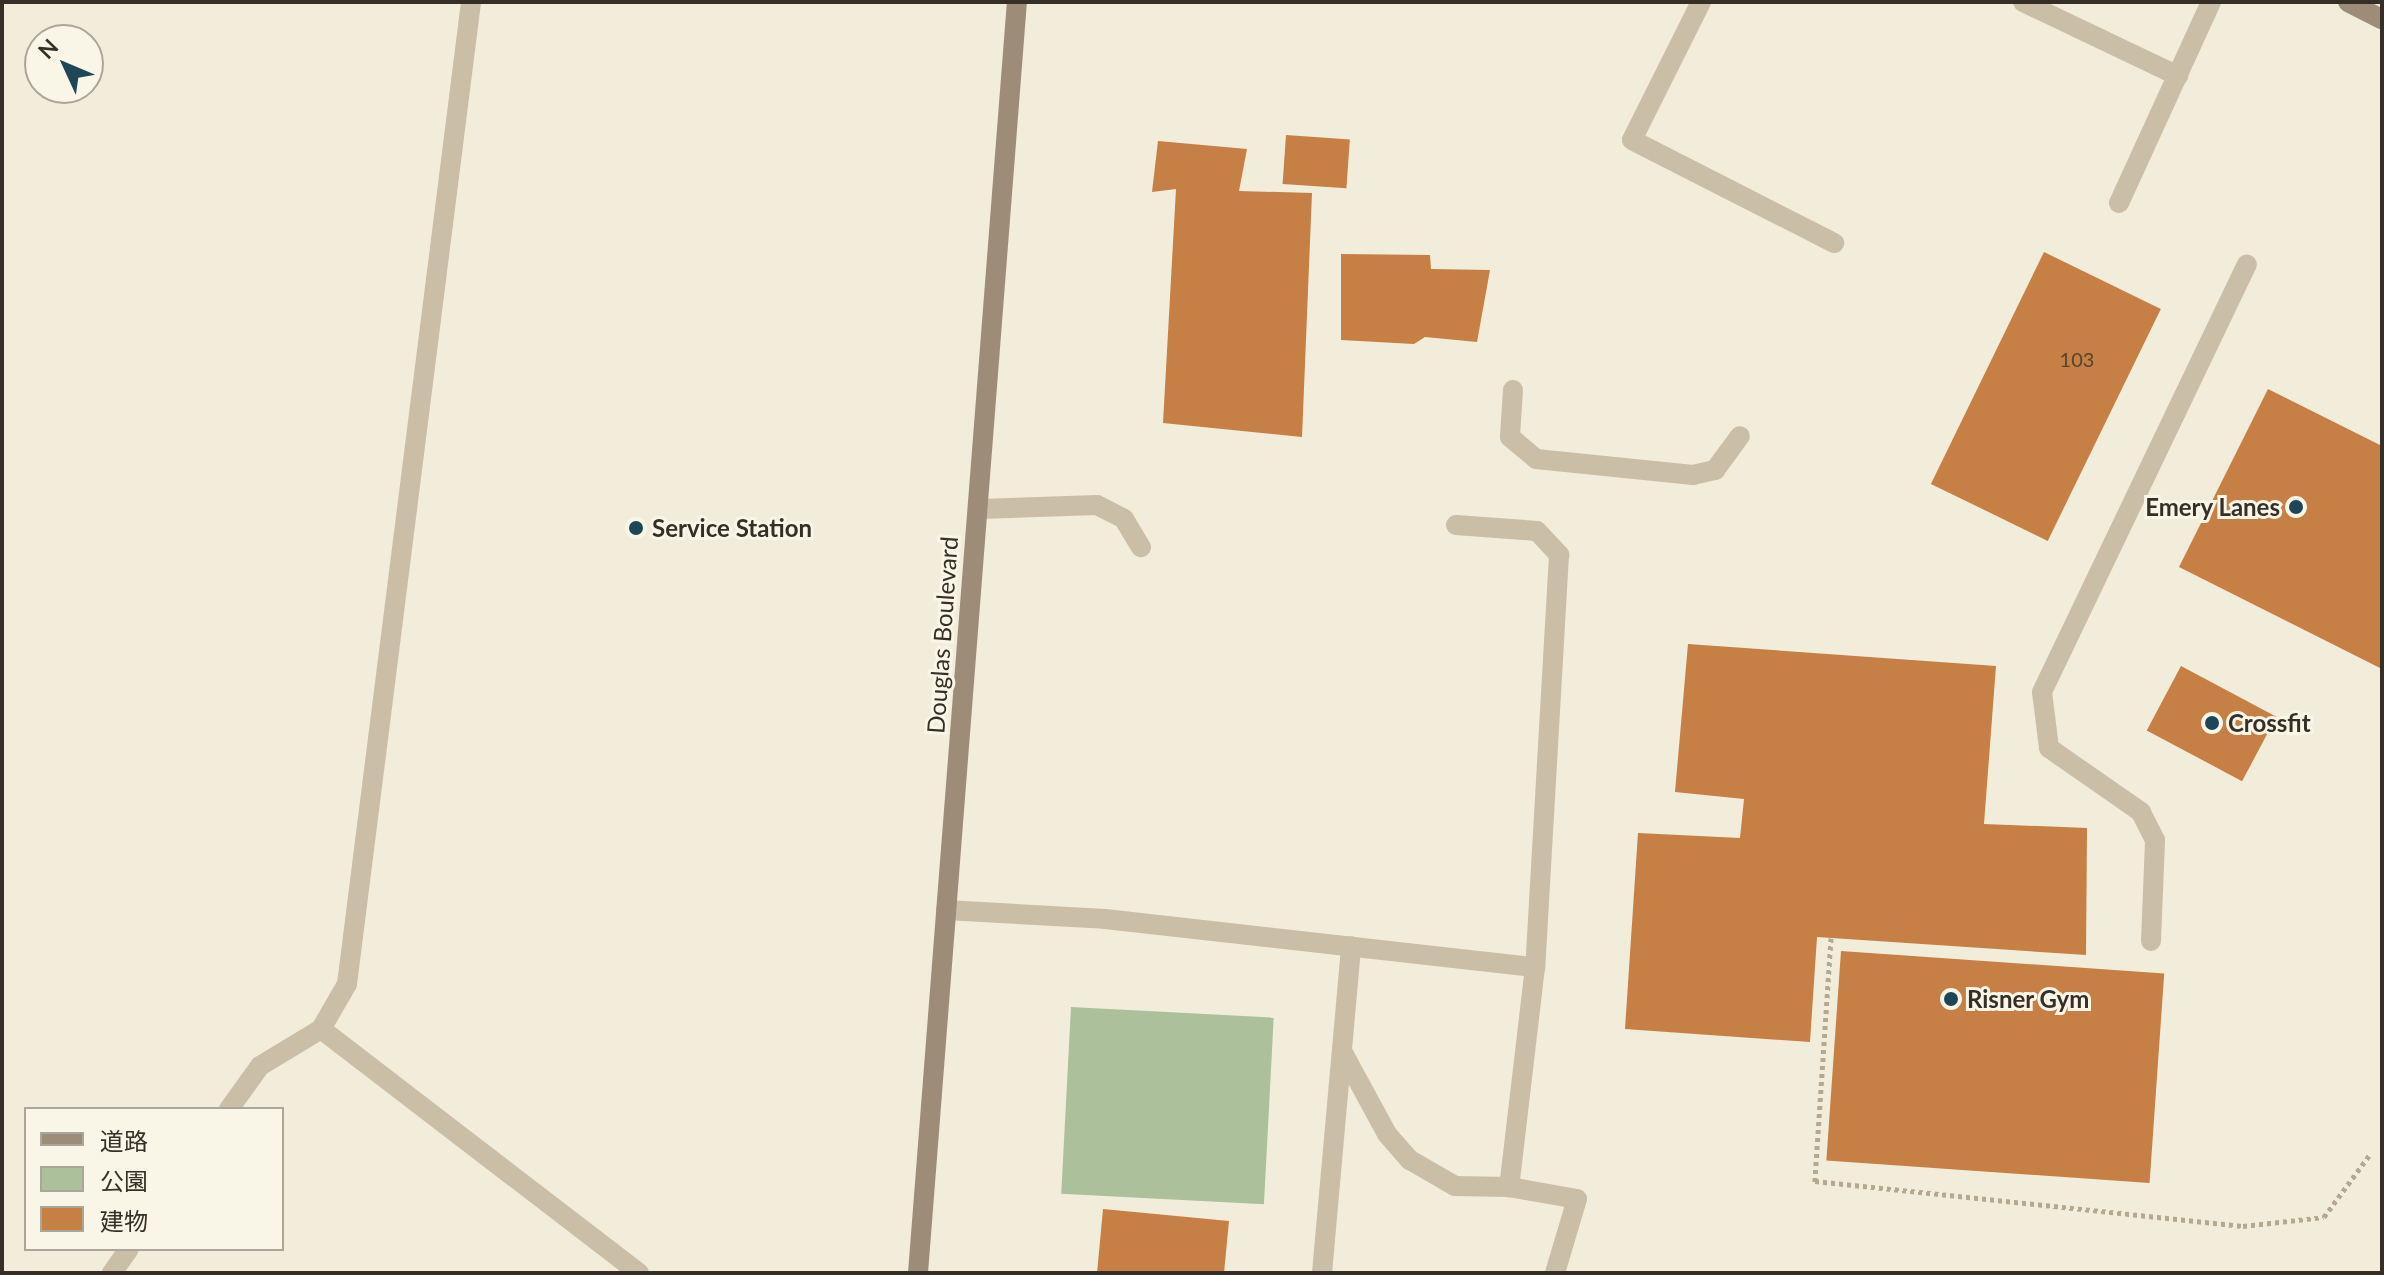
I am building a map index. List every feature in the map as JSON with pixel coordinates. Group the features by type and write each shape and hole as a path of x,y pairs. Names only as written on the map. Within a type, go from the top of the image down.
{"street":[{"name":"Douglas Boulevard","path":"918,1273 1017,2"},
{"path":"2348,2 2382,19"}],"lane":[{"path":"230,1107 260,1066 321,1029 347,984 471,2"},
{"path":"1701,2 1632,140 1834,243"},
{"path":"2023,2 2178,76"},
{"path":"2119,203 2211,2"},
{"path":"2151,941 2155,840 2141,812 2049,748 2042,692 2247,265"},
{"path":"1513,390 1510,437 1536,459 1693,475 1715,470 1740,436"},
{"path":"978,509 1097,505 1124,519 1141,547"},
{"path":"1456,525 1537,531 1559,555 1535,967 1509,1187"},
{"path":"946,910 1105,919 1535,967"},
{"path":"1322,1273 1351,946"},
{"path":"321,1029 639,1273"},
{"path":"1342,1051 1387,1134 1410,1160 1455,1186 1509,1187 1577,1199 1555,1273"},
{"path":"112,1273 128,1251"}],"path":[{"path":"1831,938 1815,1181 2243,1226 2324,1217 2371,1153"}],"green space":[{"path":"1071,1007 1274,1018 1264,1204 1061,1194"}],"building":[{"path":"1286,135 1350,139 1346,188 1283,184"},
{"path":"1158,141 1247,149 1239,191 1312,193 1302,437 1163,423 1176,189 1152,192"},
{"path":"2044,252 2161,309 2048,541 1931,484"},
{"path":"1341,254 1430,255 1431,269 1490,270 1477,342 1425,337 1414,344 1341,340"},
{"name":"Emery Lanes","path":"2268,389 2382,446 2382,669 2179,567"},
{"path":"1688,644 1996,666 1984,824 2087,828 2086,955 1817,937 1810,1042 1625,1029 1638,833 1740,838 1744,799 1675,792"},
{"name":"Crossfit","path":"2181,666 2276,717 2242,781 2147,730"},
{"path":"1841,951 2164,974 2150,1183 1826,1160"},
{"path":"1103,1209 1229,1221 1224,1273 1097,1273"}],"place":[{"name":"Emery Lanes","path":"2296,507"},
{"name":"Service Station","path":"636,528"},
{"name":"Crossfit","path":"2212,723"},
{"name":"Risner Gym","path":"1951,999"}]}
